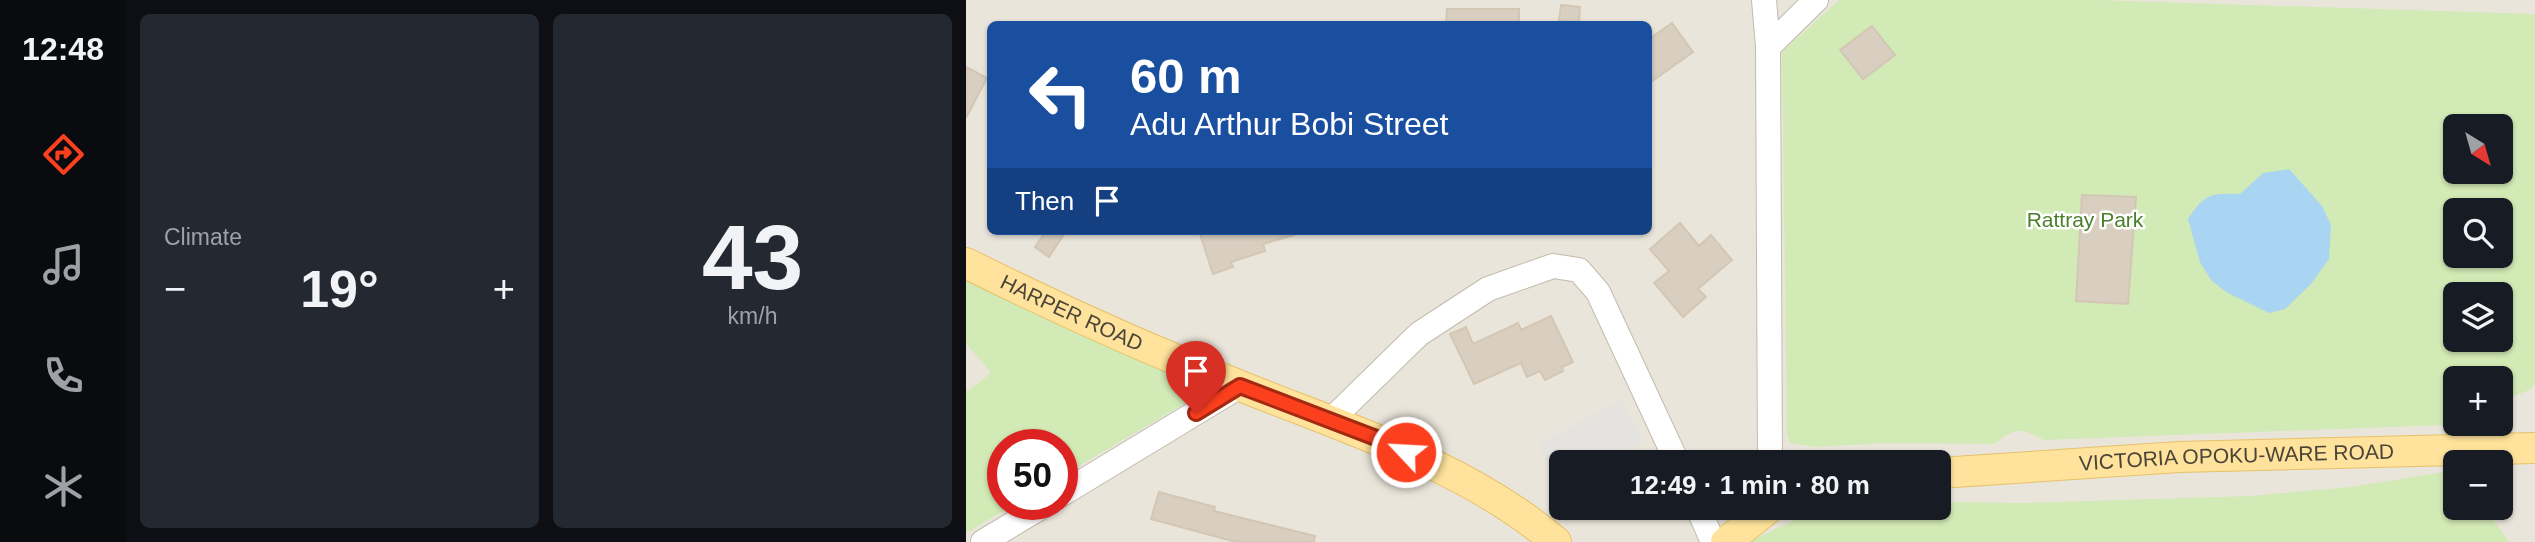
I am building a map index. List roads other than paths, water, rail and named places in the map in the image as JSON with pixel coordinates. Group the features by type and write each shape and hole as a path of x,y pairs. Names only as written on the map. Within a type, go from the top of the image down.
{"main road":[{"name":"HARPER ROAD","path":"966,263 1038,299 1240,386 1384,441 1473,485 1541,529 1556,542"},
{"name":"VICTORIA OPOKU-WARE ROAD","path":"1951,472 2179,457 2535,448"},
{"path":"1726,542 1754,520"}],"street":[{"path":"1764,0 1768,47 1770,450"},
{"path":"1768,47 1816,0"},
{"path":"1330,421 1419,334 1488,289 1553,266 1578,271 1598,292 1671,450"},
{"path":"1078,484 1240,386"},
{"path":"983,542 1019,520"},
{"path":"1703,520 1713,542"}],"water":[{"path":"2289,169 2322,206 2331,225 2329,259 2311,284 2285,309 2269,313 2226,292 2211,280 2200,262 2188,219 2199,204 2209,197 2240,194 2263,173"}],"park label":[{"name":"Rattray Park","path":"2085,220"}]}
